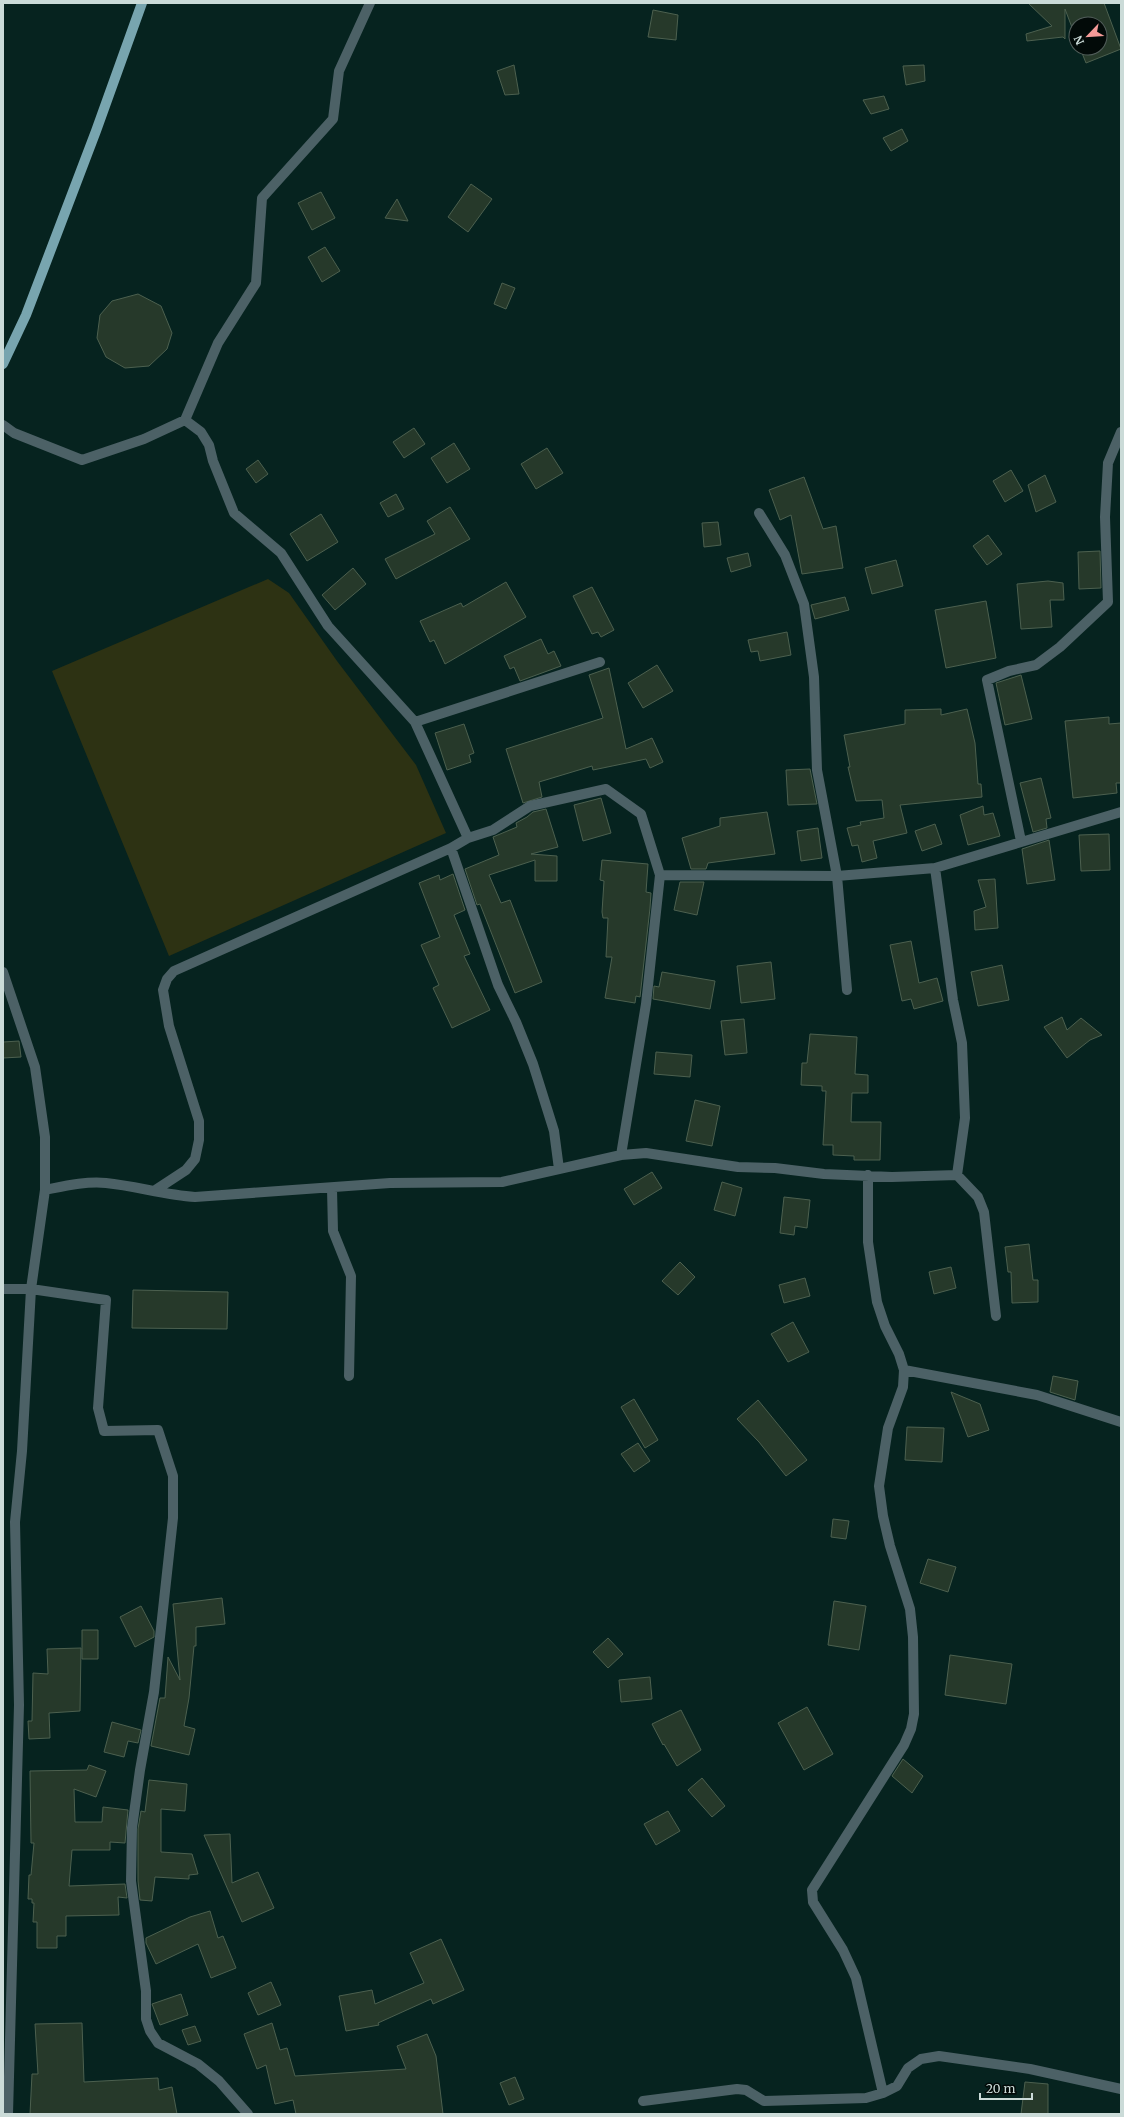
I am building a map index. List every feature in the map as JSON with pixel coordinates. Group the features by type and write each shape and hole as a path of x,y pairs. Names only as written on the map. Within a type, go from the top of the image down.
{"main road":[{"path":"3,364 26,315 91,146 142,3"}],"street":[{"path":"3,425 14,433 82,460 144,439 186,420 218,344 256,284 262,198 332,119 339,71 370,3"},
{"path":"186,420 201,432 209,444 213,461 234,513 281,552 328,626 415,722 468,838"},
{"path":"1021,841 987,680 1009,671 1036,665 1060,647 1108,602 1105,517 1108,463 1121,432"},
{"path":"759,513 785,555 804,604 814,677 818,770 837,876 847,990"},
{"path":"415,722 600,662"},
{"path":"154,1191 186,1170 195,1159 199,1140 199,1121 169,1026 163,990 167,979 174,971 451,848 468,838 493,830 530,806 606,789 641,814 660,875 646,1004 621,1155"},
{"path":"660,875 837,876 935,868 1121,812"},
{"path":"451,848 498,985 516,1022 532,1064 554,1131 558,1169"},
{"path":"935,868 953,1000 962,1043 965,1118 957,1174"},
{"path":"3,972 35,1068 44,1137 45,1190 31,1289 22,1450 15,1522 19,1705 7,2113"},
{"path":"45,1190 76,1183 105,1182 174,1196 195,1197 332,1189 390,1183 502,1182 621,1155 646,1153 738,1167 775,1168 824,1174 892,1177 957,1174"},
{"path":"957,1174 978,1197 984,1212 996,1316"},
{"path":"868,1175 868,1242 877,1302 885,1326 899,1354 904,1370 903,1387 888,1428 879,1486 882,1516 910,1609 913,1637 914,1714 911,1729 904,1745 812,1890 813,1902 843,1950 856,1978 883,2093"},
{"path":"332,1189 333,1231 351,1276 349,1376"},
{"path":"3,1289 31,1289 106,1300 98,1408 104,1431 158,1430 173,1476 173,1518 154,1692 140,1770 132,1828 131,1881 146,1992 146,2019 150,2031 158,2043 203,2068 219,2081 248,2114"},
{"path":"904,1370 1036,1395 1121,1422"},
{"path":"643,2101 737,2089 746,2090 764,2101 866,2098 883,2093 897,2086 908,2068 921,2059 939,2056 1030,2069 1121,2089 1121,2097"}],"green space":[{"path":"268,579 289,593 337,661 416,765 446,833 169,956 52,671"}],"building":[{"path":"1028,3 1104,3 1121,49 1108,54 1108,16 1068,17 1065,9 1065,39 1063,37 1027,41 1026,34 1052,26"},
{"path":"653,10 678,15 676,40 648,37"},
{"path":"1083,56 1104,56 1086,63"},
{"path":"514,65 519,94 505,95 497,71"},
{"path":"924,65 925,81 906,85 903,66"},
{"path":"884,96 889,109 871,114 863,100"},
{"path":"902,129 908,141 891,151 883,138"},
{"path":"471,184 492,199 468,232 448,217"},
{"path":"321,192 335,218 312,230 298,203"},
{"path":"397,199 408,221 385,218"},
{"path":"325,247 340,271 322,282 308,257"},
{"path":"502,283 515,288 506,309 494,304"},
{"path":"138,294 161,306 172,333 167,349 149,366 125,368 106,357 97,338 100,315 112,301"},
{"path":"414,428 425,444 404,458 393,442"},
{"path":"454,443 470,469 447,483 431,458"},
{"path":"547,448 563,473 536,489 521,464"},
{"path":"258,460 268,474 256,483 246,469"},
{"path":"1011,470 1023,491 1005,502 993,481"},
{"path":"1045,475 1056,502 1036,512 1028,485"},
{"path":"804,477 823,529 836,526 843,568 802,574 791,515 780,520 769,490"},
{"path":"396,494 404,509 388,517 380,503"},
{"path":"450,507 470,539 396,579 385,559 435,534 427,521"},
{"path":"321,514 338,542 307,561 290,534"},
{"path":"718,522 721,545 704,547 702,523"},
{"path":"988,535 1002,554 987,565 973,546"},
{"path":"1100,551 1101,588 1079,589 1078,552"},
{"path":"748,553 751,566 731,572 727,558"},
{"path":"896,560 903,586 872,594 865,568"},
{"path":"353,568 366,584 335,610 322,595"},
{"path":"1048,581 1063,583 1064,600 1050,600 1052,627 1021,629 1017,584"},
{"path":"506,582 526,617 445,664 434,640 430,642 420,621 461,603 463,607"},
{"path":"592,587 614,630 601,637 598,632 592,634 573,596"},
{"path":"845,597 849,610 815,619 811,605"},
{"path":"986,601 996,658 946,668 935,610"},
{"path":"787,632 791,655 760,661 758,651 751,652 748,640"},
{"path":"541,639 548,654 554,651 561,666 520,681 514,667 510,669 504,656"},
{"path":"657,665 673,691 643,708 628,683"},
{"path":"609,668 626,749 652,738 663,762 650,768 646,759 593,770 592,766 539,782 542,797 523,803 506,749 603,718 589,675"},
{"path":"1021,675 1032,719 1005,725 996,683"},
{"path":"941,709 941,715 967,709 975,743 978,784 981,784 982,797 900,805 907,833 873,841 877,858 862,862 858,845 852,846 847,828 861,825 860,822 884,818 882,800 856,801 848,767 850,767 844,735 905,724 905,710"},
{"path":"1109,717 1109,724 1121,723 1121,783 1116,783 1117,793 1073,798 1065,721"},
{"path":"464,724 474,753 469,755 471,762 447,770 435,733"},
{"path":"810,769 817,804 788,805 786,770"},
{"path":"1041,778 1051,818 1046,819 1047,828 1033,832 1020,783"},
{"path":"601,798 611,833 583,841 574,805"},
{"path":"983,806 984,815 993,813 1000,836 968,845 960,815"},
{"path":"546,809 558,847 531,854 557,856 557,881 535,881 535,860 489,875 501,903 510,900 542,982 515,993 480,904 477,905 465,869 499,855 493,837 517,827 516,823 533,812"},
{"path":"767,812 775,854 708,863 706,869 691,869 682,838 720,826 720,818"},
{"path":"935,824 942,844 922,851 915,831"},
{"path":"818,828 822,858 801,861 797,831"},
{"path":"1109,834 1110,870 1081,871 1079,835"},
{"path":"1049,840 1055,880 1027,884 1022,849"},
{"path":"602,860 648,864 646,892 651,893 650,908 640,997 636,996 635,1003 605,998 612,957 606,957 608,918 603,918 602,912 604,881 600,880"},
{"path":"453,874 465,910 454,915 470,954 464,956 490,1010 452,1028 433,988 439,985 421,945 440,937 419,883 439,875 440,880"},
{"path":"995,879 998,928 975,930 974,911 986,907 978,880"},
{"path":"680,882 704,882 697,915 674,910"},
{"path":"911,941 919,983 937,978 943,1001 914,1009 911,999 902,1001 890,945"},
{"path":"771,962 775,999 741,1003 737,966"},
{"path":"1002,965 1009,1000 978,1006 971,972"},
{"path":"662,972 715,981 710,1009 653,999 654,986 659,987"},
{"path":"1062,1017 1067,1030 1081,1018 1102,1035 1090,1040 1067,1058 1044,1027"},
{"path":"744,1019 747,1053 725,1055 721,1021"},
{"path":"810,1034 857,1037 855,1074 868,1075 868,1093 852,1093 851,1122 881,1122 880,1160 854,1160 854,1156 833,1155 833,1145 823,1145 826,1091 822,1091 822,1086 801,1085 802,1063 807,1063"},
{"path":"19,1041 21,1057 3,1058 3,1042"},
{"path":"656,1052 692,1055 690,1077 654,1074"},
{"path":"695,1100 720,1106 712,1146 686,1141"},
{"path":"652,1172 662,1188 634,1205 624,1189"},
{"path":"722,1182 742,1188 735,1216 714,1210"},
{"path":"784,1197 810,1200 807,1228 795,1226 794,1235 780,1233"},
{"path":"1029,1244 1033,1280 1038,1280 1038,1302 1012,1303 1011,1272 1008,1272 1005,1247"},
{"path":"680,1262 695,1277 678,1295 662,1281"},
{"path":"951,1267 956,1288 934,1294 929,1272"},
{"path":"805,1278 810,1296 784,1303 779,1285"},
{"path":"133,1290 228,1292 227,1329 132,1328"},
{"path":"793,1322 809,1352 788,1362 771,1334"},
{"path":"1053,1376 1078,1381 1075,1400 1050,1392"},
{"path":"951,1392 980,1404 989,1430 968,1437"},
{"path":"634,1399 658,1440 645,1448 621,1407"},
{"path":"758,1400 807,1460 786,1476 759,1442 737,1419"},
{"path":"907,1427 944,1428 942,1462 905,1460"},
{"path":"638,1443 650,1461 634,1472 621,1454"},
{"path":"833,1519 849,1521 846,1539 831,1537"},
{"path":"928,1559 956,1567 948,1592 920,1583"},
{"path":"222,1598 225,1624 196,1627 196,1646 194,1646 189,1698 184,1726 195,1729 189,1755 151,1746 160,1698 165,1698 168,1657 180,1680 173,1604"},
{"path":"834,1601 866,1606 859,1650 828,1645"},
{"path":"141,1606 154,1631 154,1637 135,1647 120,1617"},
{"path":"82,1630 98,1630 98,1659 82,1659"},
{"path":"608,1638 623,1654 608,1668 593,1652"},
{"path":"81,1648 80,1711 49,1713 50,1738 29,1739 28,1721 32,1721 33,1673 48,1674 47,1649"},
{"path":"950,1655 1012,1664 1006,1704 945,1695"},
{"path":"650,1677 652,1699 621,1702 619,1680"},
{"path":"807,1707 833,1754 804,1770 778,1723"},
{"path":"681,1710 701,1750 677,1766 664,1744 663,1745 652,1724"},
{"path":"112,1722 141,1730 138,1743 128,1741 124,1757 104,1752"},
{"path":"903,1759 923,1776 912,1793 892,1776"},
{"path":"89,1765 106,1771 96,1797 74,1789 75,1822 102,1822 103,1807 128,1810 125,1843 110,1842 110,1850 72,1850 69,1886 125,1884 127,1898 118,1897 119,1915 66,1916 66,1936 57,1936 57,1948 37,1948 37,1922 33,1922 34,1903 32,1903 32,1899 28,1899 29,1875 31,1875 34,1843 31,1843 30,1771 87,1770"},
{"path":"702,1778 725,1806 712,1817 688,1790"},
{"path":"149,1780 187,1784 185,1811 161,1809 161,1852 192,1854 198,1874 189,1875 189,1879 155,1877 152,1901 140,1900 138,1881 138,1829 141,1811 145,1812"},
{"path":"668,1811 680,1831 656,1845 644,1824"},
{"path":"230,1834 232,1883 258,1872 274,1908 242,1922 204,1835"},
{"path":"210,1911 218,1938 223,1936 236,1968 211,1978 198,1944 156,1964 146,1943 146,1938 190,1917"},
{"path":"441,1939 464,1990 433,2004 431,1999 378,2023 379,2025 346,2031 339,1996 372,1990 375,2004 424,1983 410,1953"},
{"path":"271,1982 281,2005 258,2015 248,1993"},
{"path":"181,1994 188,2015 160,2025 152,2004"},
{"path":"82,2023 84,2082 158,2078 159,2090 172,2087 177,2114 30,2114 32,2074 38,2074 35,2024"},
{"path":"272,2023 280,2050 287,2048 295,2076 406,2069 397,2046 427,2034 436,2056 443,2114 296,2114 293,2100 275,2104 266,2065 257,2069 244,2034"},
{"path":"195,2026 201,2041 188,2045 182,2030"},
{"path":"515,2077 524,2099 509,2105 500,2083"},
{"path":"1025,2082 1048,2084 1048,2114 1021,2114"}]}
